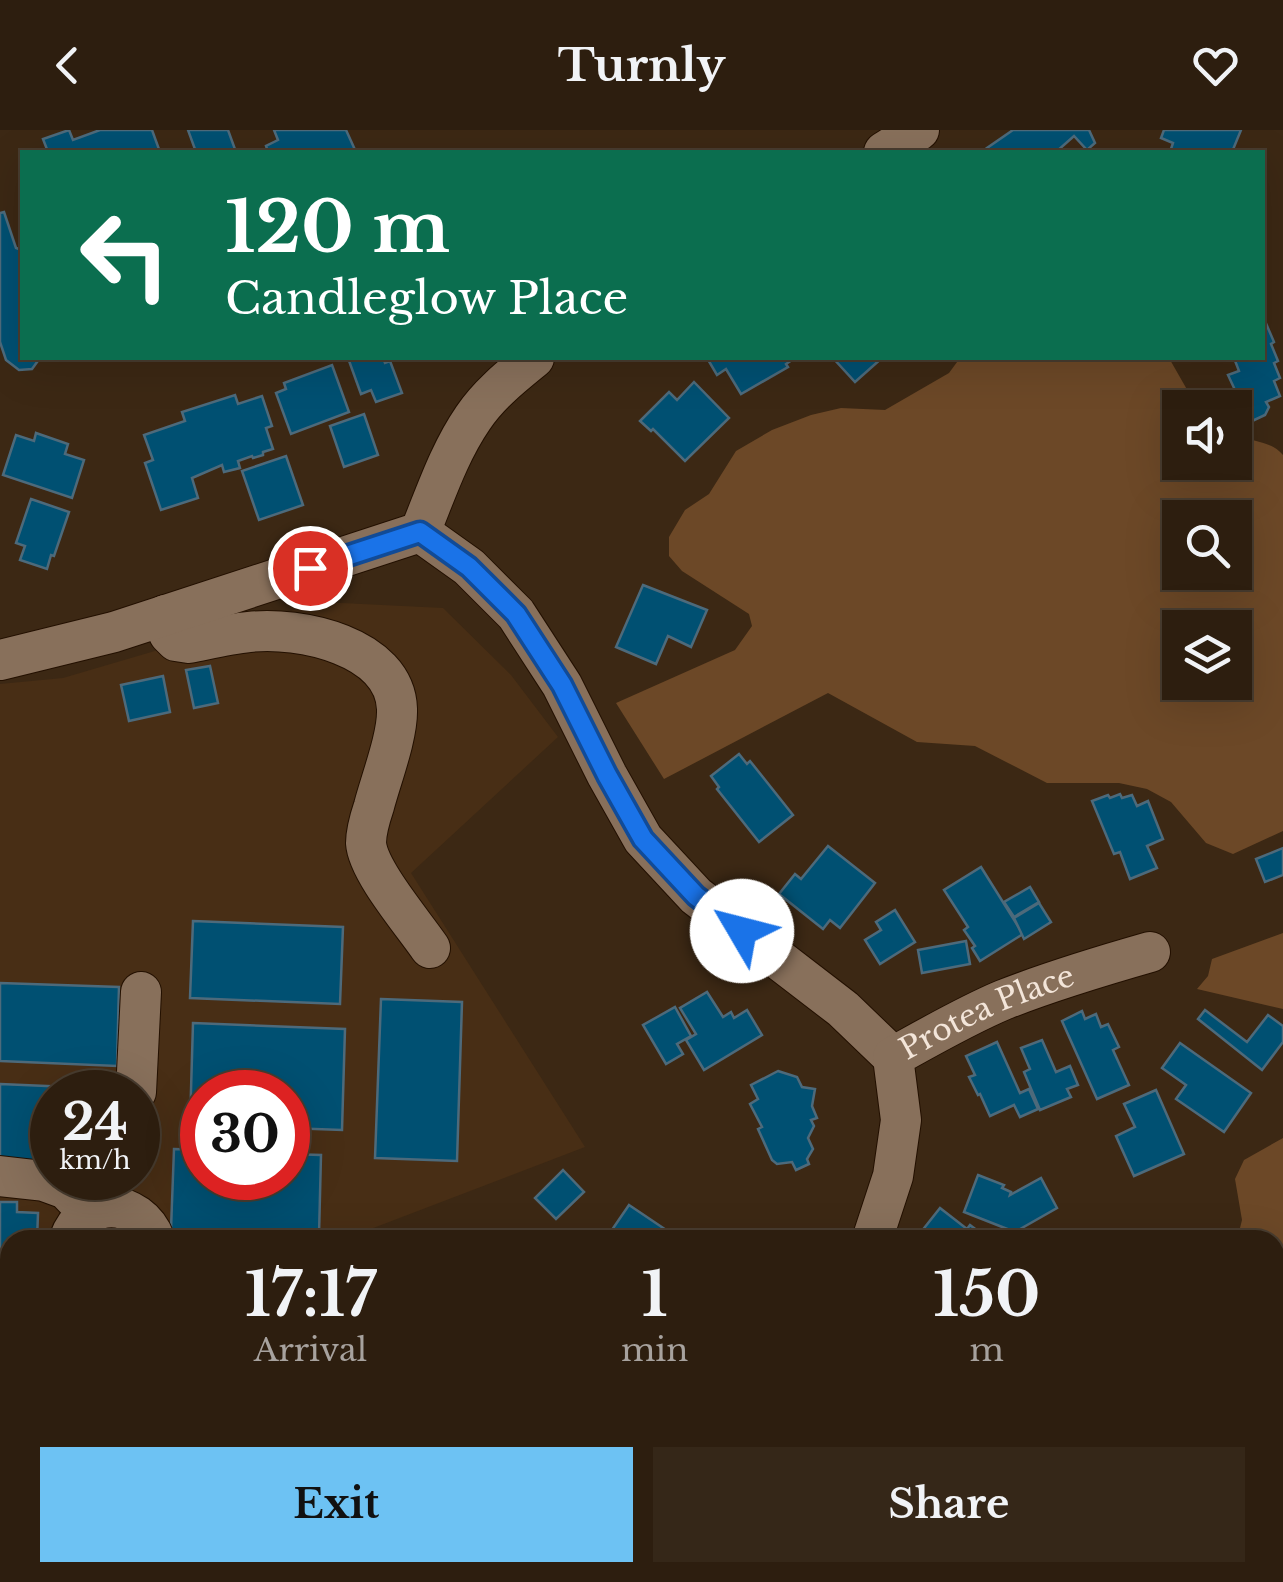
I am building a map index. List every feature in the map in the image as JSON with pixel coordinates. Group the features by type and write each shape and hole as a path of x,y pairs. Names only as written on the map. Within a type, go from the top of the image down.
{"street":[{"path":"887,150 919,130"},
{"path":"420,532 446,464 474,416 502,384 532,360"},
{"path":"0,660 114,632 420,532"},
{"path":"420,532 469,567 516,614 562,685 643,839 696,896 843,1010 893,1056"},
{"path":"165,615 170,634 181,642 252,631 287,632 328,640 375,663 388,675 397,710 366,844 371,863 430,948"},
{"name":"Protea Place","path":"875,1230 892,1176 901,1120 893,1056 1004,1000 1150,952"},
{"path":"137,1070 141,992"},
{"path":"0,1176 44,1180 66,1189 79,1226 103,1208 140,1210"}],"shaded area":[{"path":"959,360 1170,360 1187,390 1162,390 1162,480 1252,480 1252,440 1272,446 1283,455 1283,831 1233,854 1206,843 1171,802 1147,789 1119,783 1047,783 975,746 917,742 828,693 664,779 616,703 735,650 752,626 749,614 682,571 669,556 669,537 685,510 709,494 736,451 772,430 841,408 885,410 949,373"},
{"path":"321,602 443,608 511,675 558,737 411,873 585,1147 368,1230 0,1230 0,684 63,678"},
{"path":"1283,933 1283,1009 1197,989 1208,976 1212,959"},
{"path":"1283,1138 1283,1230 1240,1230 1242,1220 1235,1179 1244,1160"}],"building":[{"path":"69,130 73,140 100,130 152,130 159,150 47,150 43,139"},
{"path":"188,130 228,130 235,150 195,150"},
{"path":"274,130 346,130 355,150 267,150 266,146 278,140"},
{"path":"1013,130 1089,130 1095,143 1087,150 1074,136 1058,150 987,148"},
{"path":"1164,130 1241,130 1233,150 1171,150 1173,143 1161,138"},
{"path":"4,212 16,248 20,249 20,360 39,360 32,369 19,370 6,360 0,342 0,213"},
{"path":"1265,321 1278,361 1274,363 1280,378 1274,381 1280,396 1266,402 1269,407 1265,415 1252,421 1252,390 1235,390 1228,375 1239,371 1235,360 1265,360"},
{"path":"349,360 390,361 402,393 376,402 371,390 361,394"},
{"path":"708,360 792,360 786,364 788,367 741,394 726,369 717,375"},
{"path":"835,360 880,360 855,382"},
{"path":"332,365 349,412 291,434 276,393 286,389 284,383"},
{"path":"694,382 729,418 685,461 640,421 669,392 677,400"},
{"path":"235,395 238,404 262,396 272,426 266,428 273,449 238,461 240,468 224,472 222,465 192,478 198,498 161,510 145,463 153,460 144,435 185,421 182,412"},
{"path":"364,414 378,455 344,467 330,426"},
{"path":"36,433 68,444 65,454 84,460 72,498 3,475 16,435 34,441"},
{"path":"286,456 303,505 259,520 242,471"},
{"path":"31,499 69,512 47,569 20,560 25,546 16,543"},
{"path":"643,585 707,610 691,647 668,636 656,664 616,647"},
{"path":"210,666 218,703 194,708 186,670"},
{"path":"163,676 170,712 129,721 121,685"},
{"path":"739,754 747,764 750,761 793,815 759,842 711,776"},
{"path":"1120,794 1122,798 1132,795 1137,806 1148,801 1163,839 1147,846 1157,868 1130,879 1120,852 1114,854 1092,801"},
{"path":"828,846 875,883 840,928 830,920 823,929 779,894 795,874 801,879"},
{"path":"1283,848 1283,875 1265,882 1256,859"},
{"path":"981,867 1023,934 980,961 964,930 968,927 944,890"},
{"path":"1030,887 1039,902 1014,917 1004,902"},
{"path":"1039,903 1051,922 1024,939 1014,918"},
{"path":"895,910 915,942 880,964 865,940 881,930 876,922"},
{"path":"193,921 343,927 340,1004 190,998"},
{"path":"966,941 970,964 922,973 918,950"},
{"path":"0,983 119,987 117,1066 0,1061"},
{"path":"707,992 723,1017 731,1012 734,1018 747,1010 762,1035 704,1070 686,1040 696,1034 680,1008"},
{"path":"381,999 462,1002 457,1161 375,1158"},
{"path":"675,1007 691,1036 677,1044 683,1054 666,1064 643,1025"},
{"path":"1205,1010 1247,1042 1268,1015 1283,1026 1283,1042 1262,1070 1198,1019"},
{"path":"1082,1011 1085,1019 1096,1014 1101,1027 1108,1024 1119,1047 1113,1050 1129,1085 1097,1099 1062,1021"},
{"path":"193,1023 345,1029 342,1130 310,1129 310,1070 192,1070"},
{"path":"1042,1040 1056,1072 1070,1066 1078,1085 1067,1089 1071,1097 1040,1110 1024,1072 1030,1069 1021,1048"},
{"path":"997,1042 1020,1093 1029,1089 1038,1109 1020,1117 1014,1105 990,1116 969,1077 975,1075 966,1056"},
{"path":"1180,1043 1251,1093 1224,1132 1176,1099 1186,1085 1162,1068"},
{"path":"778,1071 797,1077 802,1087 815,1089 812,1106 817,1118 811,1120 814,1126 808,1138 813,1149 807,1159 809,1164 796,1170 792,1162 777,1164 772,1160 750,1104 758,1099 751,1085"},
{"path":"0,1084 30,1085 30,1166 0,1165"},
{"path":"1156,1090 1184,1154 1134,1176 1116,1136 1135,1127 1124,1104"},
{"path":"174,1149 180,1149 180,1200 310,1200 310,1155 321,1155 319,1230 171,1229"},
{"path":"563,1170 584,1192 556,1219 535,1198"},
{"path":"978,1175 1004,1185 1002,1188 1010,1195 1041,1178 1057,1208 1018,1230 964,1212"},
{"path":"0,1202 17,1202 17,1212 38,1213 37,1230 0,1230"},
{"path":"629,1205 666,1230 612,1230"},
{"path":"940,1208 967,1229 970,1225 977,1230 923,1230"}],"route":[{"path":"310,568 420,532 469,567 516,614 562,685 643,839 696,896 742,931"}]}
